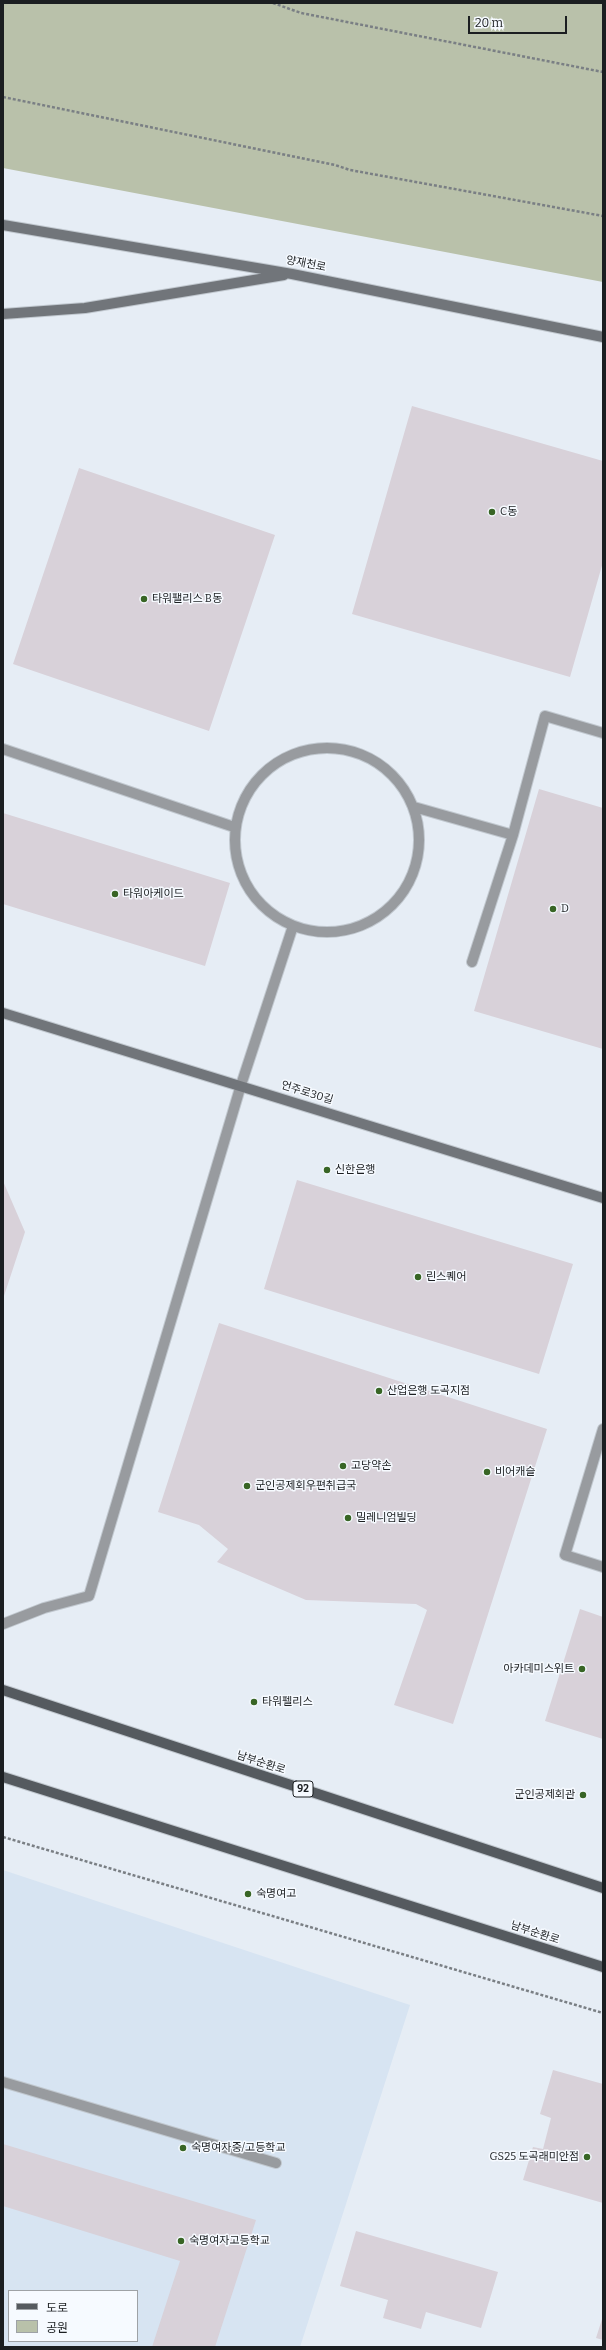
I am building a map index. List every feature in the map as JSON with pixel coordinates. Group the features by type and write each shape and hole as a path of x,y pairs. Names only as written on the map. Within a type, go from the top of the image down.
{"main road":[{"name":"남부순환로","path":"3,1690 603,1888"},
{"name":"남부순환로","path":"3,1777 603,1968"}],"street":[{"name":"양재천로","path":"3,225 292,274 603,336"},
{"path":"3,314 85,308 292,274"},
{"path":"472,962 514,835 545,716 603,732"},
{"path":"317,747 348,749 376,761 399,781 414,808 420,837 415,868 402,895 380,916 353,929 323,932 293,926 266,910 246,886 235,857 234,827 244,797 262,772 288,755 317,747"},
{"path":"3,749 234,827"},
{"path":"414,808 514,835"},
{"path":"3,1624 44,1608 89,1596 241,1085 293,926"},
{"name":"언주로30길","path":"3,1013 241,1085 603,1198"},
{"path":"603,1429 565,1555 603,1567"},
{"path":"3,2082 276,2163"}],"path":[{"path":"273,3 301,13 603,72"},
{"path":"3,97 335,165 350,170 603,216"},
{"path":"3,1836 603,2013"}],"shaded area":[{"name":"숙명여자중/고등학교","path":"3,1870 410,2005 300,2347 3,2347"}],"green space":[{"path":"3,3 603,3 603,282 3,168"}],"building":[{"name":"C동","path":"412,406 603,461 603,562 570,677 352,614"},
{"name":"타워팰리스 B동","path":"79,468 275,535 209,731 13,664"},
{"name":"D","path":"539,789 603,808 603,1049 474,1011"},
{"name":"타워아케이드","path":"3,813 230,883 205,966 3,904"},
{"name":"린스퀘어","path":"297,1180 573,1264 539,1374 264,1289"},
{"path":"3,1181 25,1232 3,1299"},
{"name":"밀레니엄빌딩","path":"219,1323 547,1429 453,1724 394,1705 427,1610 416,1604 306,1600 217,1562 228,1549 199,1525 158,1512"},
{"name":"아카데미스위트","path":"580,1609 603,1617 603,1739 545,1721"},
{"path":"553,2070 603,2084 603,2203 523,2180 533,2147 543,2149 551,2118 540,2114"},
{"name":"숙명여자고등학교","path":"3,2144 256,2220 215,2347 152,2347 180,2261 3,2206"},
{"path":"356,2231 498,2272 481,2328 426,2312 421,2329 383,2318 388,2300 340,2286"},
{"path":"603,2316 603,2340 596,2338"}],"place":[{"name":"C동","path":"492,512"},
{"name":"타워팰리스 B동","path":"144,599"},
{"name":"타워아케이드","path":"115,894"},
{"name":"D","path":"553,909"},
{"name":"신한은행","path":"327,1170"},
{"name":"린스퀘어","path":"418,1277"},
{"name":"산업은행 도곡지점","path":"379,1391"},
{"name":"고당약손","path":"343,1466"},
{"name":"비어캐슬","path":"487,1472"},
{"name":"군인공제회우편취급국","path":"247,1486"},
{"name":"밀레니엄빌딩","path":"348,1518"},
{"name":"아카데미스위트","path":"582,1669"},
{"name":"타워펠리스","path":"254,1702"},
{"name":"군인공제회관","path":"583,1795"},
{"name":"숙명여고","path":"248,1894"},
{"name":"숙명여자중/고등학교","path":"183,2148"},
{"name":"GS25 도곡래미안점","path":"587,2157"},
{"name":"숙명여자고등학교","path":"181,2241"}]}
